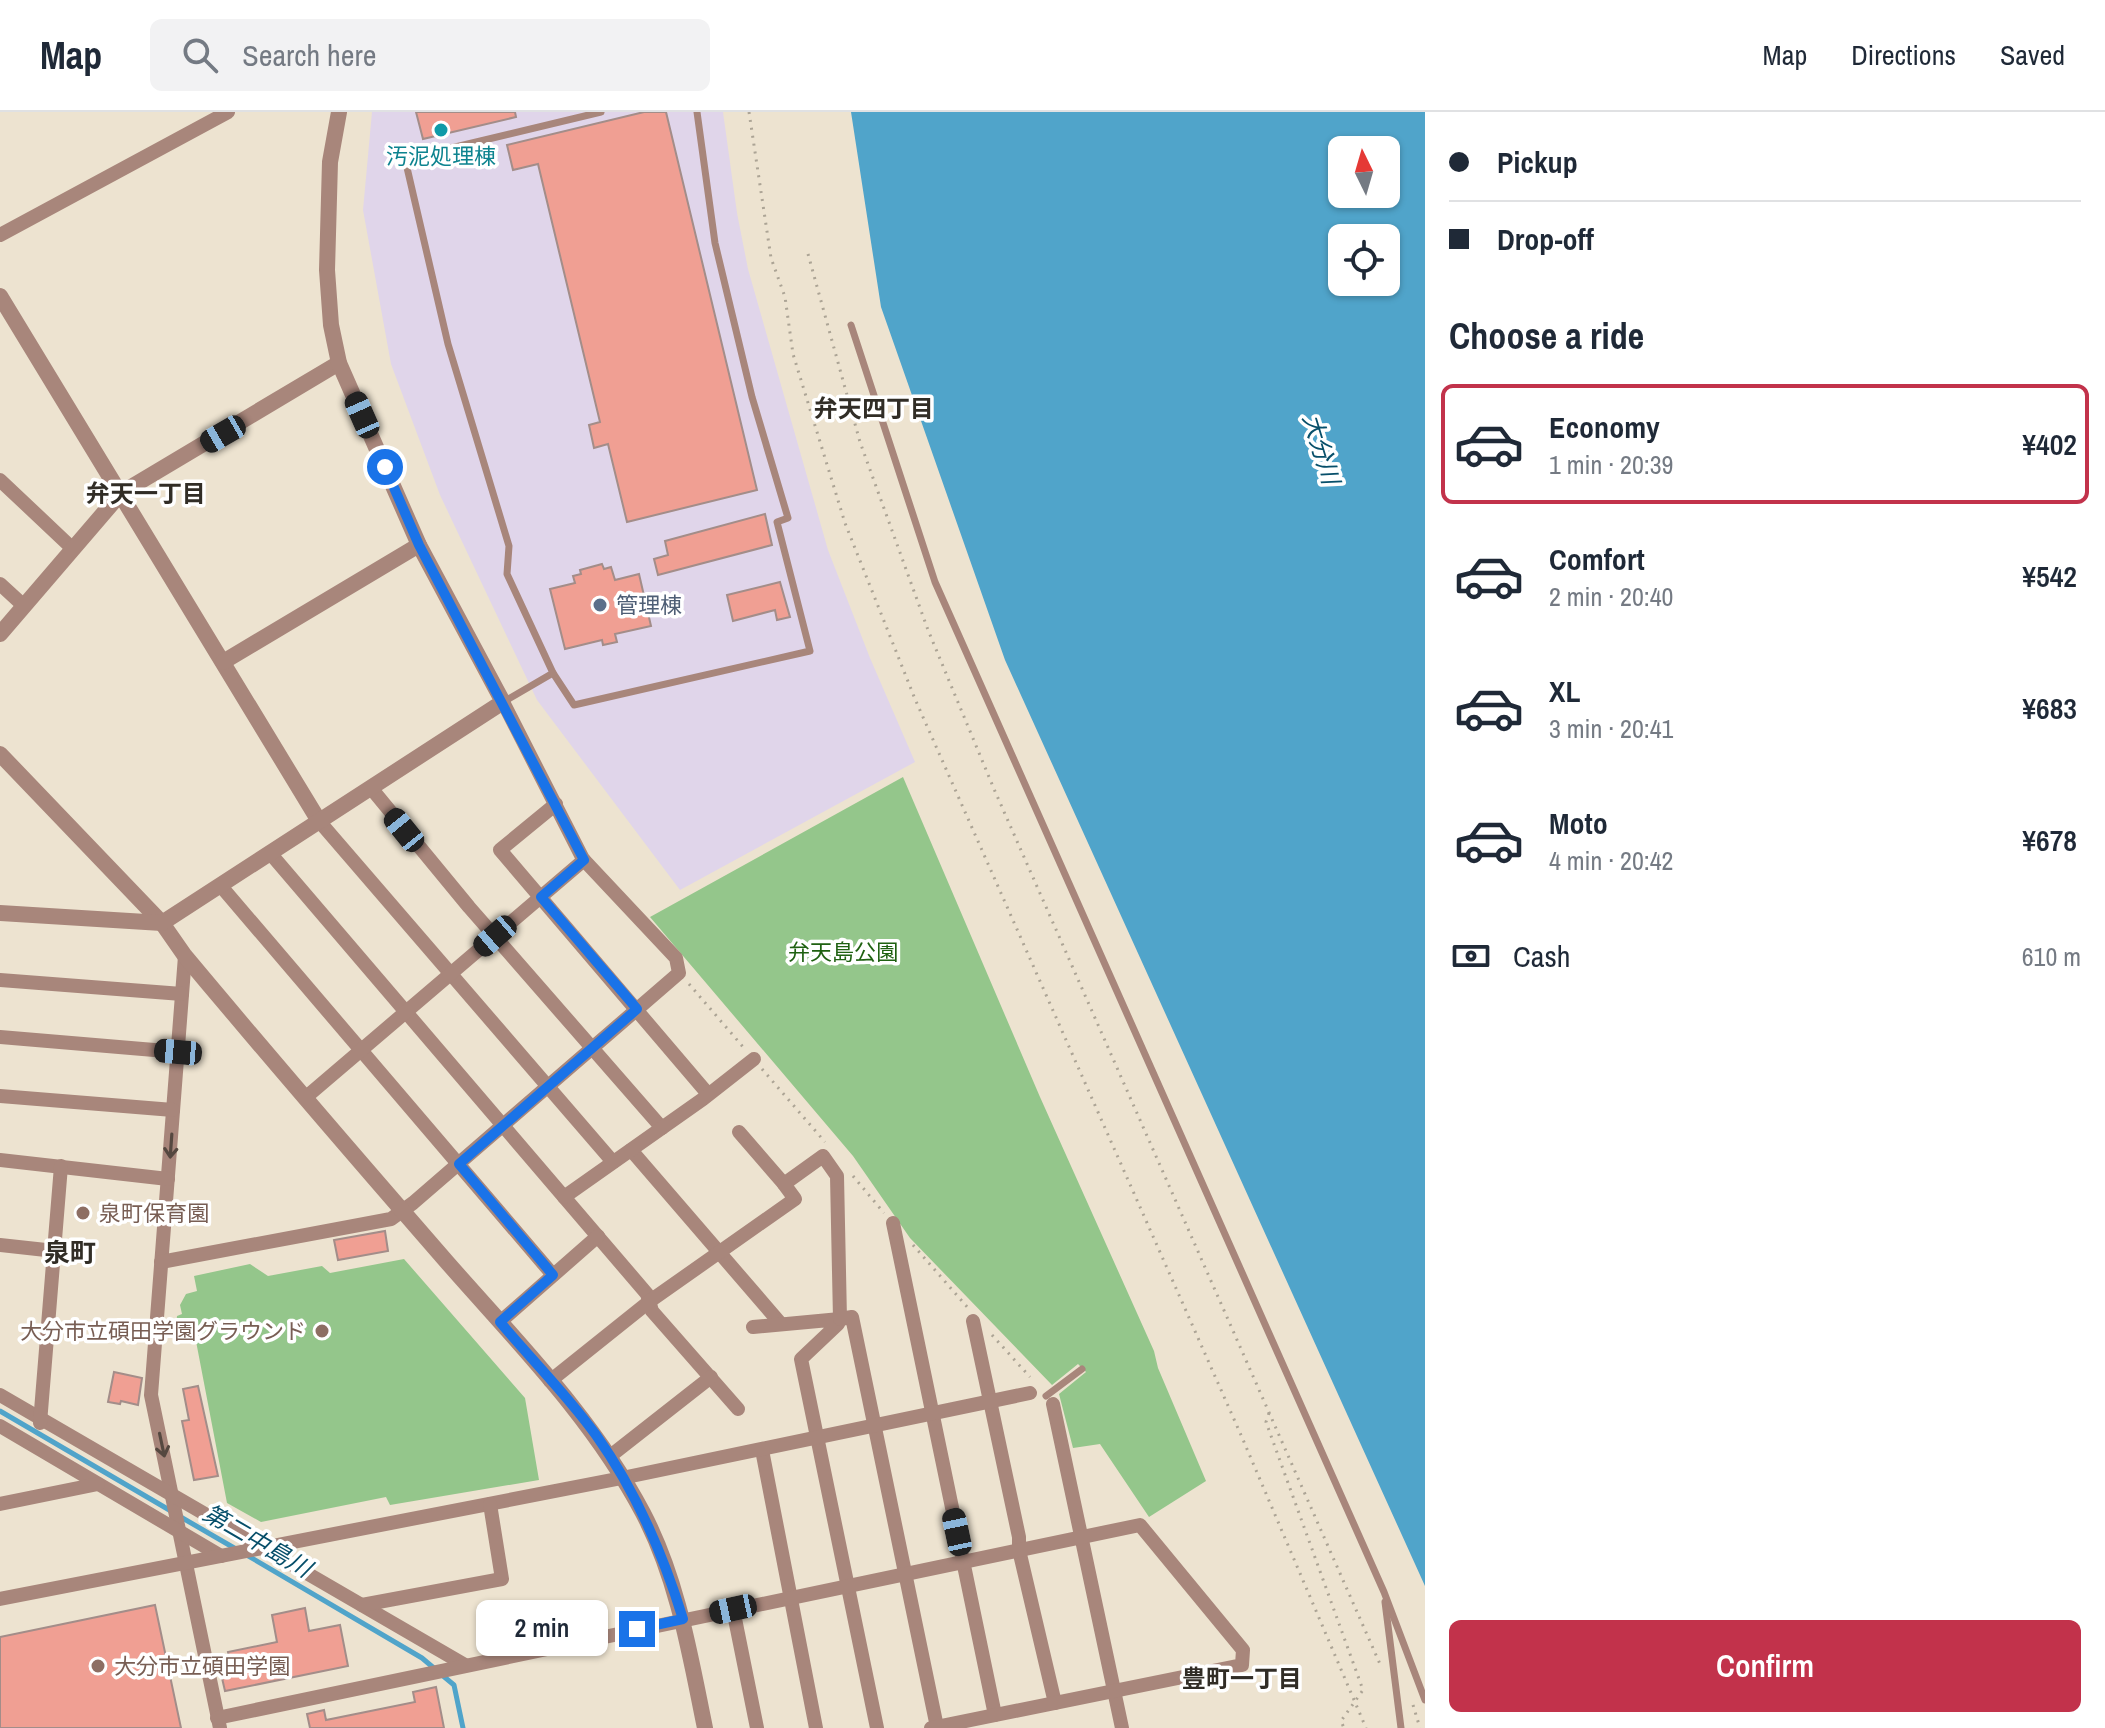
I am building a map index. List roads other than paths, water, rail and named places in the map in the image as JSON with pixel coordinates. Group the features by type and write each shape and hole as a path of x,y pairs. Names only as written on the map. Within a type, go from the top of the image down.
{"street":[{"path":"0,235 228,112"},
{"path":"161,1262 391,1219 403,1212 679,973 676,958 584,860 419,545 339,363 331,325 327,270 330,162 339,112"},
{"path":"0,296 319,821 613,1162"},
{"path":"0,634 121,493 339,363"},
{"path":"0,480 73,549"},
{"path":"223,662 419,545"},
{"path":"0,584 24,606"},
{"path":"0,913 162,923 503,702"},
{"path":"0,754 162,923 185,956 305,1098 596,1435 657,1545 683,1619 705,1728"},
{"path":"371,788 662,1128"},
{"path":"556,804 500,850 708,1094"},
{"path":"270,853 647,1294 652,1311 738,1409"},
{"path":"305,1098 584,860"},
{"path":"220,885 553,1275"},
{"path":"185,956 151,1395 218,1723 465,1665 683,1619 791,1597 847,1585 905,1573 963,1561 1140,1525 1243,1650 1242,1665 934,1727 905,1573 852,1317 753,1327"},
{"path":"0,980 182,994"},
{"path":"0,1037 178,1052"},
{"path":"564,1197 754,1059"},
{"path":"0,1096 173,1110"},
{"path":"550,1381 650,1301 795,1199 739,1132"},
{"path":"631,1150 781,1324"},
{"path":"784,1184 823,1156 837,1176 840,1319 801,1359 877,1728"},
{"path":"0,1160 168,1179"},
{"path":"41,1422 61,1166"},
{"path":"893,1223 995,1715"},
{"path":"500,1322 598,1236"},
{"path":"0,1245 55,1251"},
{"path":"973,1316 1019,1537 1019,1550 1055,1703"},
{"path":"609,1457 711,1377"},
{"path":"0,1599 762,1450 1030,1393"},
{"path":"0,1395 173,1500 465,1665"},
{"path":"1050,1400 1122,1728"},
{"path":"0,1426 98,1484 178,1526 225,1556"},
{"path":"762,1450 816,1728"},
{"path":"0,1504 98,1484"},
{"path":"362,1605 502,1579 490,1504"},
{"path":"733,1609 757,1728"}],"lane":[{"path":"601,112 405,159 448,344 509,546 507,574 553,673 574,705 810,651 777,522 788,518 752,397 715,243 697,112"},
{"path":"851,325 935,582 1384,1592 1425,1700"},
{"path":"503,702 553,673"},
{"path":"1050,1400 1082,1369"},
{"path":"1384,1592 1401,1728"}],"water":[{"name":"大分川","path":"851,112 1425,112 1425,1586 1005,660 881,307"}],"waterway":[{"name":"第二中島川","path":"0,1411 171,1511"},
{"name":"第二中島川","path":"179,1516 236,1549"},
{"name":"第二中島川","path":"245,1554 422,1658 435,1669"},
{"name":"第二中島川","path":"442,1675 454,1685 463,1728"}],"place":[{"name":"汚泥処理棟","path":"441,130"},
{"name":"管理棟","path":"600,605"},
{"name":"泉町保育園","path":"83,1213"},
{"name":"大分市立碩田学園グラウンド","path":"322,1331"},
{"name":"大分市立碩田学園","path":"98,1666"}],"district":[{"name":"弁天四丁目","path":"874,409"},
{"name":"弁天一丁目","path":"146,494"},
{"name":"泉町","path":"70,1253"},
{"name":"豊町一丁目","path":"1242,1679"}],"park label":[{"name":"弁天島公園","path":"843,952"}]}
